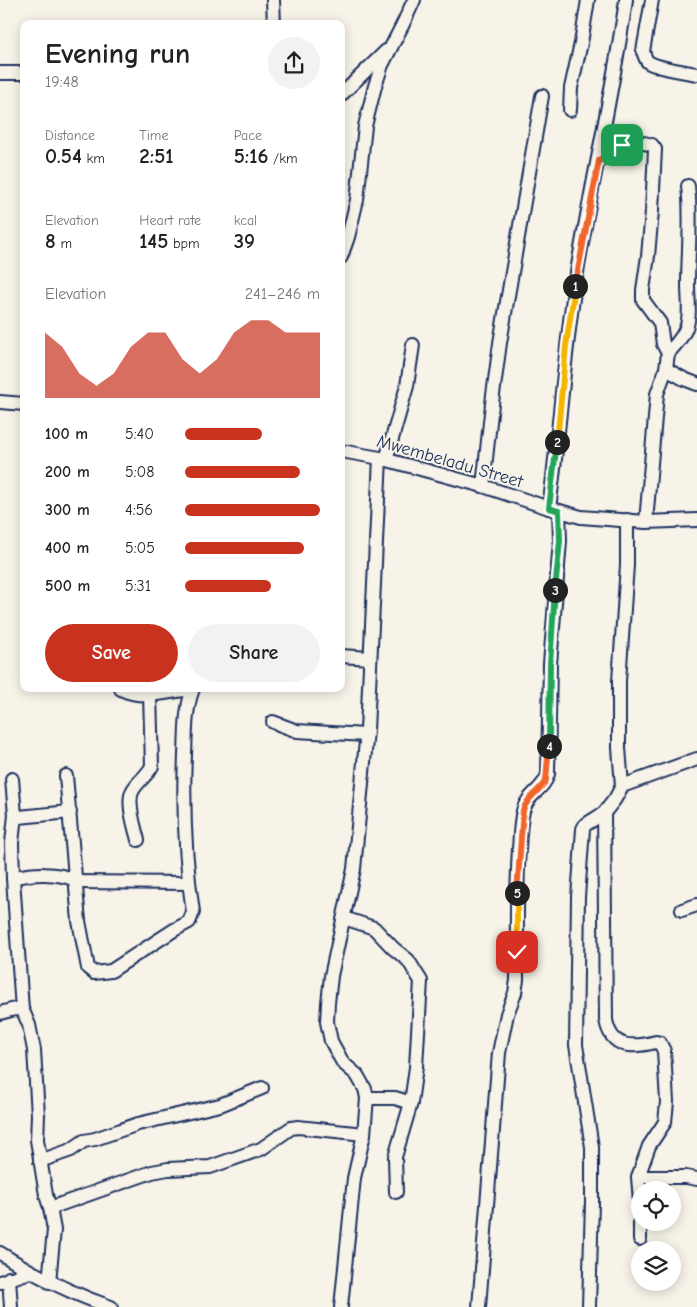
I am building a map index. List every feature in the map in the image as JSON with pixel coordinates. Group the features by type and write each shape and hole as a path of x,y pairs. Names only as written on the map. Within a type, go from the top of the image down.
{"street":[{"path":"273,0 274,20"},
{"path":"345,246 357,200 365,126 382,64 414,0"},
{"path":"570,110 571,88 582,43 588,0"},
{"path":"479,1307 499,1053 507,1014 515,993 517,980 517,898 523,810 527,800 544,785 548,774 550,664 560,541 554,510 556,453 566,346 577,271 599,160 626,0"},
{"path":"652,0 643,50 645,58 648,62 697,74"},
{"path":"345,91 392,45"},
{"path":"0,73 20,73"},
{"path":"484,486 498,360 542,96"},
{"path":"599,160 622,145 634,142 643,142 652,145 655,149 643,300 660,323 663,344 668,353"},
{"path":"646,522 657,394 666,369 668,353 680,340 687,327 691,209 688,186"},
{"path":"340,1307 354,1178 364,1134 367,1098 365,1089 357,1075 342,1063 331,1040 327,1022 331,976 354,869 366,735 383,459 407,386 413,345"},
{"path":"666,369 697,384"},
{"path":"0,402 20,404"},
{"name":"Mwembeladu Street","path":"345,452 383,459 484,486 554,510 581,517 646,522 697,520"},
{"path":"589,1307 592,1147 576,1045 578,897 583,829 585,825 604,812 615,799 622,786 619,748 619,681 627,565 627,520"},
{"path":"345,656 370,658"},
{"path":"126,692 150,694 166,692"},
{"path":"66,776 79,921 88,968 94,973 111,971 189,922 193,912 184,840 184,776 191,692"},
{"path":"138,840 130,796 152,766 150,694"},
{"path":"273,722 296,731 366,735"},
{"path":"622,786 697,759"},
{"path":"12,779 15,815 12,843 13,878 22,1010 29,1025 34,1050 38,1115 37,1140 54,1238 49,1282"},
{"path":"15,815 19,817 70,812"},
{"path":"604,812 606,1020 608,1030 615,1041 628,1046 656,1042 662,1045 664,1051 667,1102 665,1122 649,1146 638,1181"},
{"path":"13,878 28,874 64,876 75,881 189,883"},
{"path":"682,910 697,906"},
{"path":"344,918 374,928 393,948 408,960 421,981 416,1067 411,1104 395,1158 396,1192"},
{"path":"0,1013 15,1009 22,1010"},
{"path":"40,1161 71,1150 84,1141 138,1124 220,1105 262,1088"},
{"path":"367,1098 395,1098 411,1104"},
{"path":"50,1208 152,1172 168,1169 210,1167 261,1149 291,1128 298,1127 364,1134"},
{"path":"638,1177 686,1177 697,1179"},
{"path":"640,1231 640,1239"},
{"path":"0,1253 30,1272 91,1303 112,1307"},
{"path":"11,1307 5,1280 30,1272"}],"route":[{"path":"517,952 517,889 523,810 527,800 544,785 548,774 550,664 560,541 559,511 549,508 566,346 577,271 599,160 622,145"}]}
